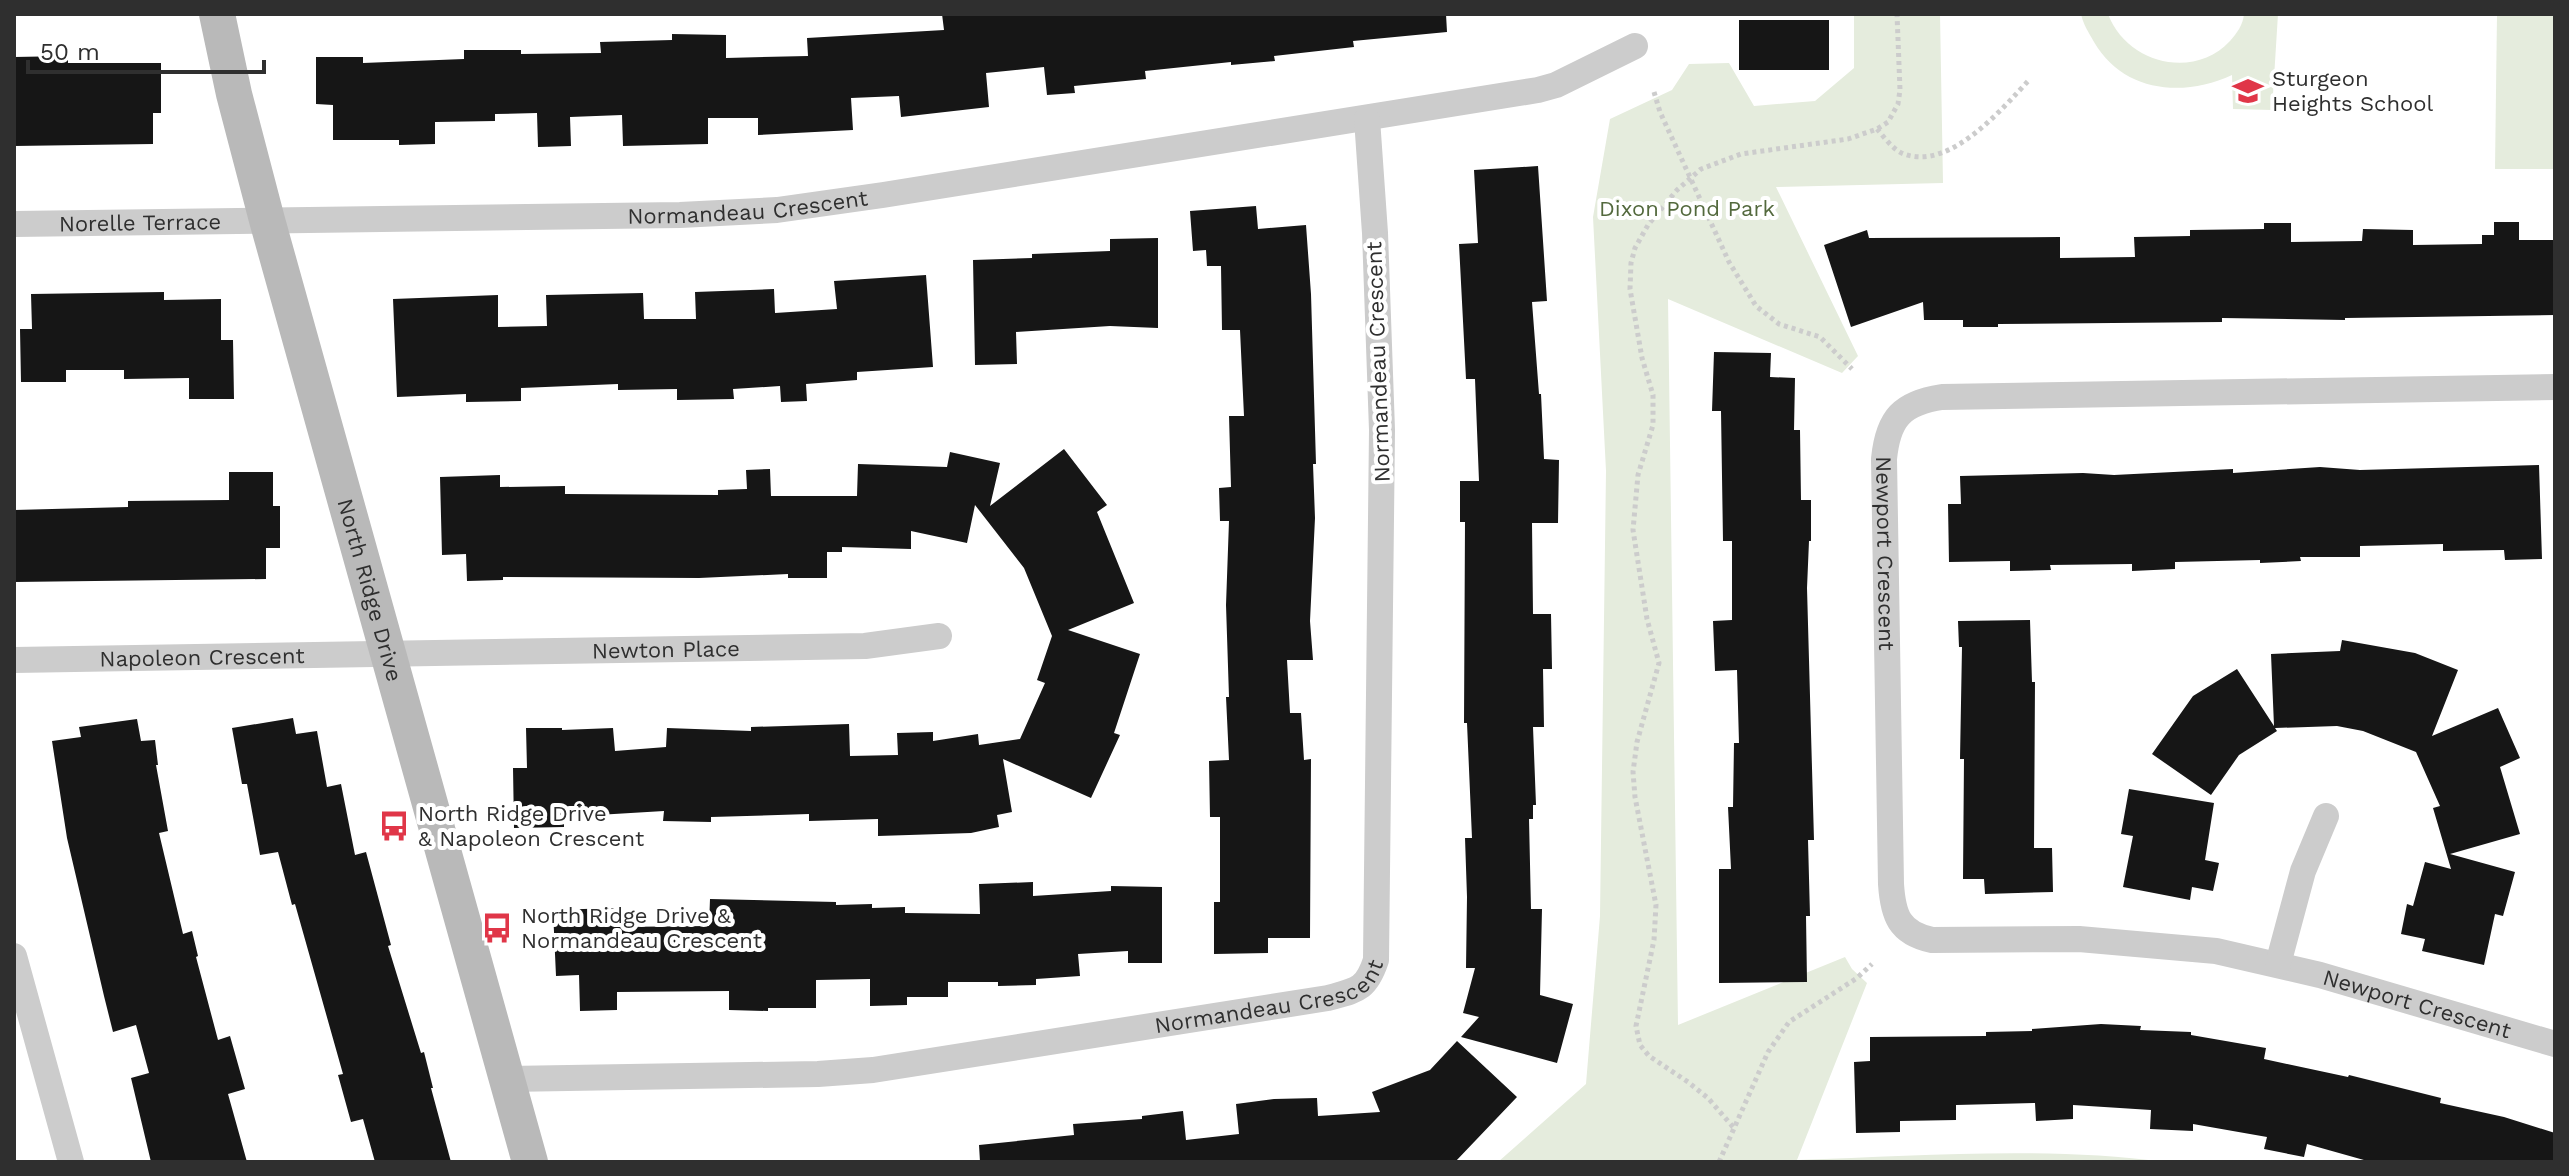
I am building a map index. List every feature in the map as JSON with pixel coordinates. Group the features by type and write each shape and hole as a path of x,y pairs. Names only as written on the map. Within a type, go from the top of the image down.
{"street":[{"name":"North Ridge Drive","path":"217,14 267,220 391,655 530,1162"},
{"name":"Normandeau Crescent","path":"267,220 680,215 777,210 1538,90 1556,85 1635,46"},
{"name":"Normandeau Crescent","path":"507,1079 818,1074 873,1070 1328,998 1354,991 1370,980 1376,960 1382,430 1375,233 1367,119"},
{"name":"Norelle Terrace","path":"14,224 267,220"},
{"name":"Newport Crescent","path":"2555,387 1942,397 1908,407 1894,420 1884,459 1892,898 1898,918 1905,928 1919,937 1932,940 2079,939 2216,951 2278,964 2555,1044"},
{"name":"Newton Place","path":"391,655 865,646 939,636"},
{"name":"Napoleon Crescent","path":"14,660 391,655"},
{"path":"2278,964 2303,871 2326,816"},
{"path":"14,956 71,1162"}],"path":[{"path":"1733,1127 1708,1098 1649,1056 1640,1045 1636,1026 1638,1004 1654,940 1656,905 1633,772 1637,742 1659,663 1647,619 1633,530 1638,475 1653,425 1653,395 1642,358 1629,274 1635,248 1648,225 1701,169 1728,156 1848,139 1877,129 1893,116 1898,104 1901,72 1897,14"},
{"path":"1877,129 1896,150 1929,158 1965,140 2008,104 2030,79"},
{"path":"1654,92 1660,112 1735,274 1756,306 1779,324 1820,337 1852,369"},
{"path":"1719,1162 1768,1052 1789,1022 1857,978 1872,964"}],"green space":[{"name":"Dixon Pond Park","path":"1854,14 1940,14 1943,183 1776,187 1858,356 1842,373 1668,299 1678,1025 1845,957 1852,969 1867,983 1797,1160 2028,1153 2165,1162 1498,1162 1586,1084 1600,916 1606,471 1593,217 1610,119 1672,90 1689,64 1729,63 1754,106 1815,101 1854,68"},
{"path":"2081,14 2108,14 2117,31 2130,45 2145,55 2181,63 2215,53 2235,35 2244,14 2278,14 2272,110 2233,109 2232,75 2194,87 2156,86 2137,80 2106,59"},
{"path":"2497,14 2555,14 2555,169 2495,169"}],"building":[{"path":"942,14 1446,14 1447,32 1353,41 1354,47 1274,56 1275,61 1145,71 1146,79 1074,86 1075,93 1047,95 1044,67 986,73 989,107 901,117 899,96 851,98 853,130 758,135 758,118 708,118 708,144 623,146 622,115 570,117 571,146 538,147 537,113 495,114 495,121 435,122 435,144 399,145 399,140 333,140 333,105 316,104 316,57 363,57 363,63 464,59 464,50 521,50 521,54 601,53 600,42 672,40 672,34 726,35 726,58 808,56 807,38 944,30"},
{"path":"1739,20 1829,20 1829,70 1739,70"},
{"path":"68,56 68,63 161,63 161,113 153,113 153,144 14,146 14,57"},
{"path":"1538,166 1547,301 1532,302 1544,459 1559,460 1558,523 1532,523 1533,614 1551,614 1552,669 1543,669 1544,727 1533,727 1536,805 1533,805 1533,819 1529,819 1531,909 1542,909 1540,995 1573,1004 1557,1063 1461,1037 1479,1017 1463,1013 1475,968 1466,968 1465,838 1472,838 1467,723 1464,723 1465,522 1460,522 1460,481 1479,481 1475,379 1466,379 1459,244 1478,243 1474,170"},
{"path":"1256,206 1258,229 1306,225 1316,464 1313,464 1315,518 1310,621 1313,660 1287,660 1290,713 1301,713 1304,760 1311,759 1310,938 1268,938 1268,953 1214,954 1214,902 1220,902 1220,817 1210,817 1209,761 1229,760 1226,605 1229,521 1220,521 1219,488 1231,487 1229,416 1244,416 1240,330 1222,330 1221,266 1207,266 1206,250 1193,251 1190,211"},
{"path":"2494,222 2519,222 2519,240 2555,240 2555,315 2345,320 2222,318 2222,322 1963,327 1963,320 1924,320 1923,302 1851,327 1824,245 1867,230 1869,238 2060,237 2060,258 2135,257 2134,237 2190,236 2190,230 2264,229 2264,223 2291,223 2291,242 2362,241 2363,229 2413,230 2413,245 2482,244 2482,235 2494,235"},
{"path":"1158,238 1158,328 1110,326 1016,332 1017,364 975,365 973,260 1110,251 1110,239"},
{"path":"926,275 933,367 857,372 857,380 806,384 807,401 781,402 780,386 733,389 734,399 677,400 677,389 618,390 618,384 521,388 521,401 466,402 466,394 397,397 393,299 498,295 498,327 547,326 546,295 643,293 644,319 696,319 695,292 774,289 775,313 837,309 834,281"},
{"path":"164,292 164,300 221,299 221,340 233,340 234,399 189,399 189,378 124,379 124,370 66,370 66,382 21,382 20,329 32,329 31,294"},
{"path":"1714,352 1771,353 1770,377 1795,378 1794,430 1800,430 1801,500 1811,500 1807,588 1814,840 1808,840 1810,916 1806,916 1807,982 1719,983 1719,869 1731,869 1728,807 1733,807 1734,743 1739,743 1737,670 1715,671 1713,621 1732,620 1732,541 1723,541 1721,411 1712,411"},
{"path":"1064,449 1107,505 1097,512 1134,603 1068,630 1140,654 1114,733 1120,735 1091,798 1003,759 1012,812 997,815 999,827 971,833 878,836 878,819 809,821 809,814 711,817 711,822 663,821 664,811 564,817 564,827 514,828 513,768 527,768 526,728 613,728 615,751 666,747 667,728 751,731 751,727 849,724 850,756 898,755 897,733 933,732 933,741 978,734 979,745 1020,739 1045,683 1037,680 1052,636 1024,568 975,505 967,543 911,531 911,549 842,547 842,552 827,552 827,578 788,578 788,574 699,578 503,577 503,580 467,581 466,554 442,555 440,477 500,475 500,487 565,486 565,494 718,495 718,490 747,489 746,470 770,469 771,496 857,496 858,464 947,467 950,452 1000,463 990,506"},
{"path":"2539,465 2542,559 2505,560 2504,550 2443,551 2443,544 2360,546 2360,557 2300,557 2301,561 2260,563 2260,560 2175,562 2175,569 2132,571 2132,564 2050,565 2051,570 2010,571 2010,561 1949,562 1948,504 1961,504 1960,476"},
{"path":"229,472 273,472 273,506 280,506 280,548 266,548 266,579 14,582 14,510 128,507 128,501 229,500"},
{"path":"2030,620 2032,682 2035,682 2034,848 2052,848 2053,892 1985,894 1984,879 1963,879 1964,759 1960,759 1962,647 1959,647 1958,621"},
{"path":"2342,640 2415,653 2458,670 2432,736 2498,708 2520,758 2500,767 2520,834 2450,854 2515,872 2503,916 2495,914 2484,965 2422,951 2425,939 2401,934 2407,904 2413,906 2425,862 2451,869 2433,808 2440,806 2416,752 2363,731 2337,726 2275,728 2277,731 2239,755 2211,795 2152,754 2193,696 2237,669 2274,726 2271,654 2340,651"},
{"path":"293,718 296,734 317,731 327,787 341,784 355,855 366,852 391,945 388,946 421,1053 424,1052 451,1162 375,1162 363,1119 351,1122 338,1075 343,1074 278,852 260,855 247,784 242,784 232,728"},
{"path":"137,719 141,741 155,740 156,765 168,831 159,833 183,934 192,931 218,1040 230,1036 245,1089 228,1094 247,1162 151,1162 131,1078 149,1073 136,1025 113,1032 104,996 67,838 52,741 81,737 79,727"},
{"path":"2129,789 2214,803 2205,860 2219,863 2213,891 2192,887 2190,900 2123,887 2133,836 2121,834"},
{"path":"1033,882 1033,896 1111,891 1111,886 1162,887 1162,963 1128,963 1128,951 1078,954 1080,976 1036,979 1036,985 948,982 948,997 907,997 907,1005 870,1006 870,979 816,980 816,1008 768,1008 768,1011 729,1010 729,991 617,992 617,1010 580,1011 579,975 556,976 553,910 614,908 614,927 709,926 710,899 872,904 872,908 905,907 905,913 980,914 979,884"},
{"path":"2101,1024 2141,1026 2140,1030 2191,1032 2191,1035 2266,1048 2264,1059 2349,1075 2441,1098 2440,1103 2504,1117 2555,1133 2555,1162 2371,1162 2307,1144 2304,1157 2264,1149 2267,1137 2193,1124 2193,1131 2150,1129 2151,1110 2073,1105 2073,1119 2036,1121 2035,1103 1956,1105 1956,1120 1900,1121 1900,1132 1856,1133 1854,1062 1870,1061 1870,1037 1986,1036 1986,1032"},
{"path":"1457,1041 1517,1097 1455,1162 980,1162 979,1145 1074,1135 1073,1124 1142,1119 1142,1116 1183,1111 1186,1140 1239,1134 1236,1104 1317,1098 1318,1116 1380,1112 1372,1092 1430,1070"}],"place":[{"name":"Sturgeon Heights School","path":"2248,91"},
{"name":"North Ridge Drive & Napoleon Crescent","path":"394,826"},
{"name":"North Ridge Drive & Normandeau Crescent","path":"497,928"}]}
